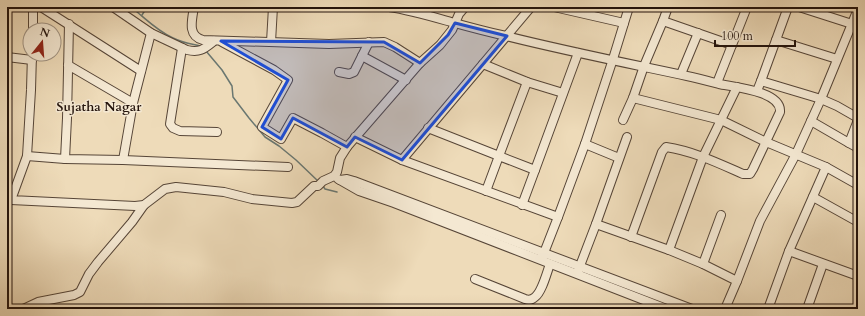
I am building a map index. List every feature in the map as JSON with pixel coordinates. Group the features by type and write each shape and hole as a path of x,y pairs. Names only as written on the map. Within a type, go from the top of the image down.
{"street":[{"path":"33,7 33,22"},
{"path":"41,7 141,71"},
{"path":"113,7 151,33 182,48 193,51 204,49 217,41"},
{"path":"194,7 192,28 193,34 199,39 217,41 329,44 380,41 389,43 420,63"},
{"path":"271,42 273,7"},
{"path":"389,7 411,11 578,53 757,91 774,99 780,106 780,112 751,173 743,174 689,152 666,147 662,152 631,237"},
{"path":"337,178 340,158 347,147 420,63 440,45 452,30 459,14 465,7"},
{"path":"402,160 532,7"},
{"path":"554,7 578,9 624,23"},
{"path":"542,257 585,144 629,7"},
{"path":"623,120 668,7"},
{"path":"717,83 747,7"},
{"path":"757,91 788,7"},
{"path":"799,7 852,24"},
{"path":"725,309 760,221 796,154 821,99 858,9"},
{"path":"663,21 732,45"},
{"path":"65,159 69,24"},
{"path":"123,160 133,103 151,33"},
{"path":"680,74 698,33"},
{"path":"776,40 837,59"},
{"path":"217,41 274,70 288,80 262,127 281,139 293,118 347,147"},
{"path":"339,72 347,74 356,70 369,42"},
{"path":"182,48 170,124 172,128 180,131 217,132"},
{"path":"522,205 578,53"},
{"path":"362,56 406,80"},
{"path":"7,57 22,57"},
{"path":"32,62 32,90 27,156 9,200 135,206 144,205"},
{"path":"483,64 527,82 563,93"},
{"path":"68,65 133,103"},
{"path":"761,81 821,99 837,106 858,119 849,143"},
{"path":"486,191 527,82"},
{"path":"669,250 703,157 737,87"},
{"path":"633,98 721,120 766,142 826,167 858,185"},
{"path":"811,121 858,148"},
{"path":"428,128 535,170"},
{"path":"355,137 402,160 558,217"},
{"path":"578,270 627,137"},
{"path":"585,144 619,158"},
{"path":"27,156 65,159 288,167"},
{"path":"768,309 789,251 826,167"},
{"path":"23,309 38,302 74,295 80,292 89,274 132,222 144,205 165,189 176,187 224,192 252,199 289,204 297,202 314,186 337,178 359,190 394,203 690,309"},
{"path":"813,197 858,222"},
{"path":"703,264 721,215"},
{"path":"596,224 669,250 703,264 737,281"},
{"path":"789,251 858,276"},
{"path":"542,257 550,264 578,270 645,301 667,309"},
{"path":"475,279 528,300 536,297 539,293 550,264"},
{"path":"807,309 823,264"},
{"path":"642,309 645,301"}],"highlighted area":[{"path":"455,23 507,36 402,160 355,137 347,147 293,118 281,139 262,127 288,80 221,41 384,42 420,63 448,35"}],"waterway":[{"path":"131,7 156,28 167,35 180,41 201,46"},
{"path":"142,15 147,7"},
{"path":"206,51 222,70 232,86 233,97 265,137 296,160 319,182"},
{"path":"323,186 325,189 337,192"}],"district":[{"name":"Sujatha Nagar","path":"99,106"}]}
